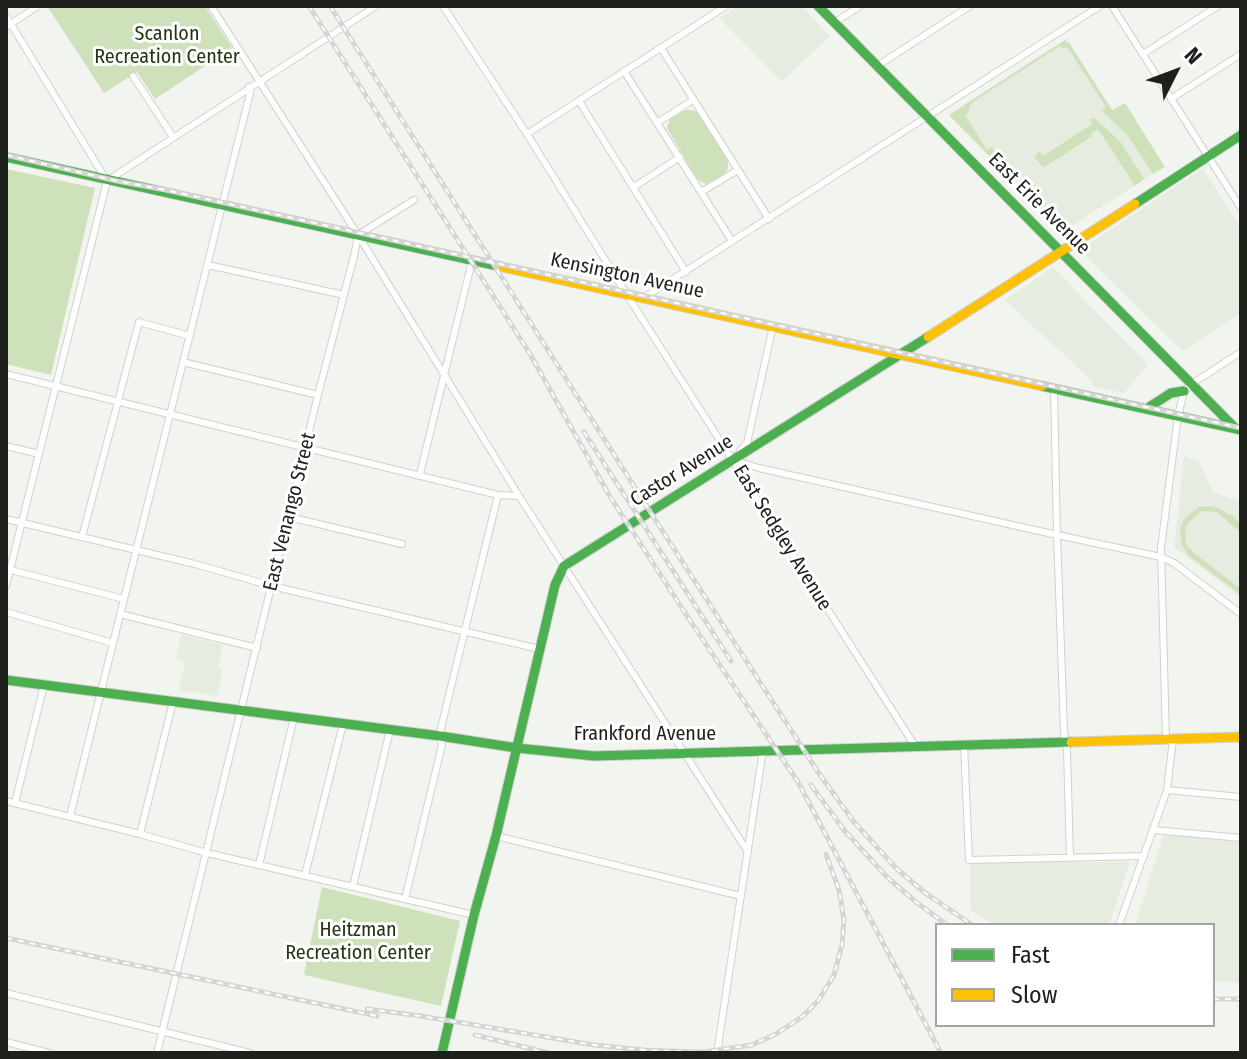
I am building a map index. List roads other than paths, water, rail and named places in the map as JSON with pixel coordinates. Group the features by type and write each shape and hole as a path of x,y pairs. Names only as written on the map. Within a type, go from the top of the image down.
{"main road":[{"name":"East Erie Avenue","path":"818,6 1059,251 1187,388 1239,431"},
{"name":"Castor Avenue","path":"564,566 900,355 1241,135"},
{"name":"Kensington Avenue","path":"6,157 1239,431"},
{"path":"1146,409 1171,393 1187,388"},
{"path":"442,1053 555,585 564,566"},
{"name":"Frankford Avenue","path":"6,680 594,756 1241,737"}],"street":[{"path":"8,25 38,6"},
{"path":"211,6 358,235 519,496 748,852"},
{"path":"6,586 107,181 376,6"},
{"name":"East Sedgley Avenue","path":"443,6 915,746"},
{"path":"527,134 726,6"},
{"path":"834,23 860,6"},
{"path":"877,66 970,6"},
{"path":"643,298 1100,6"},
{"path":"1112,6 1241,208"},
{"path":"1143,54 1218,6"},
{"path":"6,16 8,25 107,181"},
{"path":"661,48 769,219"},
{"path":"1171,99 1241,54"},
{"path":"624,71 732,241"},
{"path":"133,76 173,137"},
{"path":"70,816 208,265 249,87"},
{"path":"657,123 693,100"},
{"path":"579,101 686,272"},
{"path":"634,187 680,157"},
{"path":"701,192 738,170"},
{"path":"358,235 414,200"},
{"name":"East Venango Street","path":"157,1053 358,235"},
{"path":"420,474 472,261"},
{"path":"208,265 344,295"},
{"path":"82,537 139,322 190,336"},
{"path":"773,326 747,443 733,460 775,472 1161,557 1174,563 1241,614"},
{"path":"1120,923 1167,790 1169,739 1161,557 1178,416 1187,388 1241,352"},
{"path":"183,362 318,395"},
{"path":"6,374 498,495 519,496"},
{"path":"1054,388 1070,857"},
{"path":"6,446 39,454"},
{"path":"405,899 442,745 440,736 464,631 498,495"},
{"path":"289,517 402,544"},
{"path":"6,519 539,649"},
{"path":"8,570 124,599"},
{"path":"6,612 113,643"},
{"path":"120,614 257,648"},
{"path":"15,803 44,685"},
{"path":"140,834 173,702"},
{"path":"259,865 294,717"},
{"path":"305,875 343,724"},
{"path":"353,886 390,730"},
{"path":"964,744 969,860 1144,856"},
{"path":"717,1053 763,750"},
{"path":"1167,790 1241,797"},
{"path":"6,801 207,853 474,915"},
{"path":"1154,830 1241,838"},
{"path":"496,836 741,896"},
{"path":"6,993 250,1053"},
{"path":"6,1042 49,1053"}],"railway":[{"path":"309,6 530,354 609,495 798,782 941,1053"},
{"path":"330,6 818,772 854,822 896,868 969,923"},
{"path":"6,155 1241,428"},
{"path":"584,432 731,661"},
{"path":"811,785 844,830 887,877 944,923"},
{"path":"367,1009 644,1050 703,1052 752,1045 802,1017 818,1001 834,975 842,945 844,920 839,890 826,854"},
{"path":"6,938 377,1016"},
{"path":"1215,999 1241,999"},
{"path":"475,1035 549,1053"}],"park label":[{"name":"Scanlon Recreation Center","path":"167,46"},
{"name":"Heitzman Recreation Center","path":"358,942"}]}
